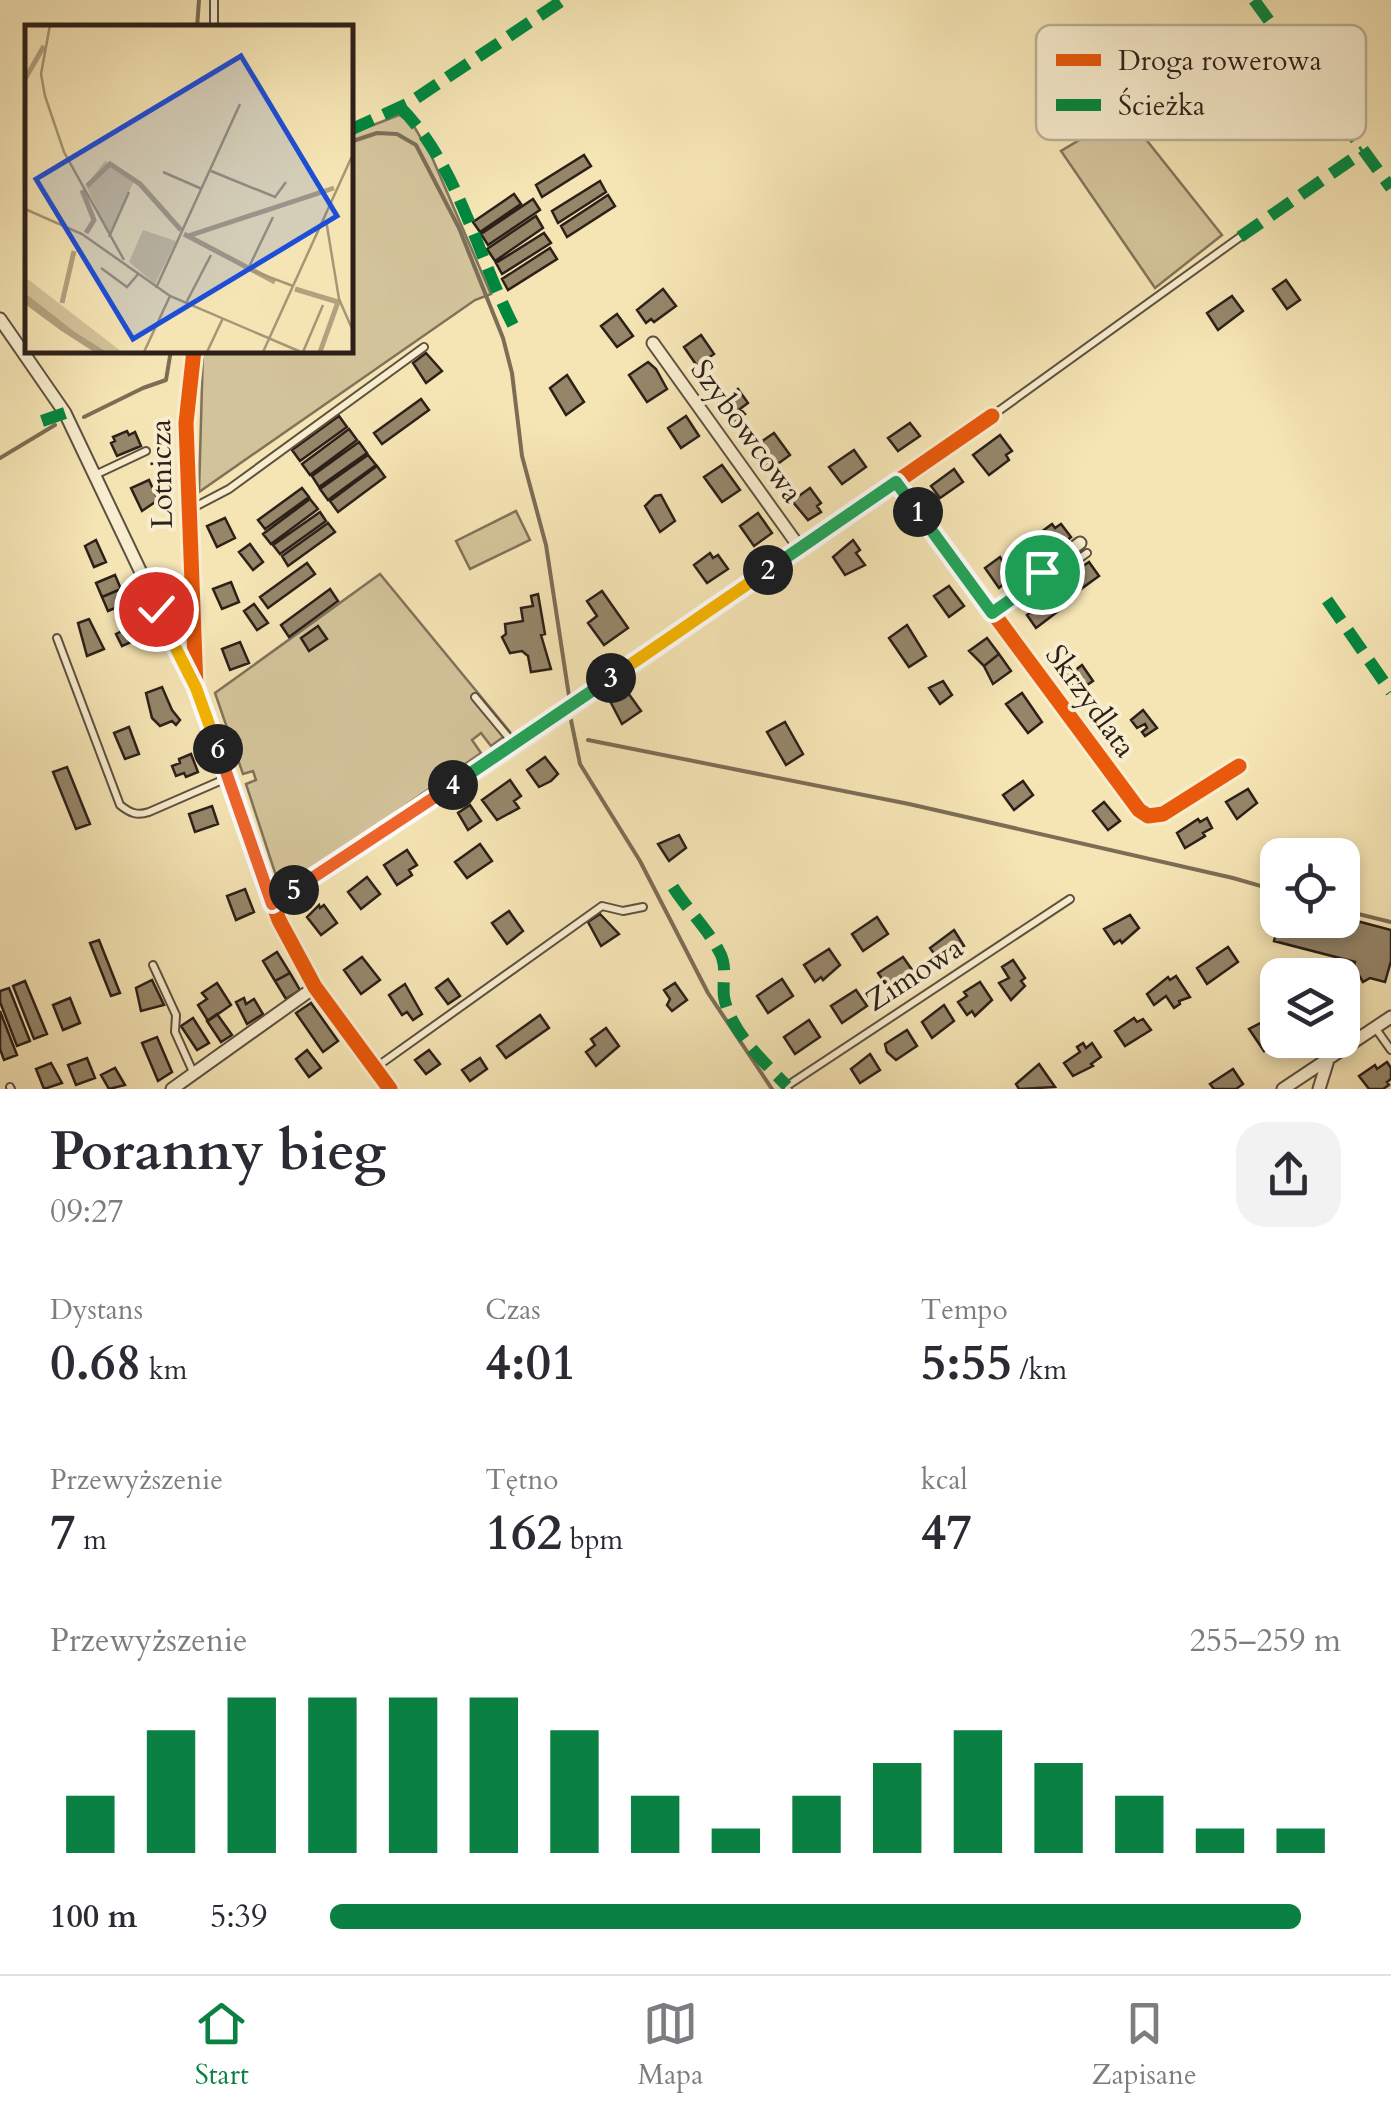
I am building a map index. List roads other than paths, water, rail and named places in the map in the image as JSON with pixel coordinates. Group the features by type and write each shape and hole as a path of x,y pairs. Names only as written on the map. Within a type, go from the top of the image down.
{"street":[{"name":"Lotnicza","path":"0,319 65,413 196,688 272,904 315,987 390,1089"},
{"name":"Szybowcowa","path":"653,343 800,548"},
{"name":"Lotnicza","path":"194,352 186,423 196,688"},
{"path":"272,904 515,745 992,416"},
{"name":"Skrzydlata","path":"896,482 1125,794 1148,816 1163,814 1239,766"},
{"path":"992,613 1039,580 1042,572 1083,548"},
{"path":"156,609 164,597 171,595 186,597 193,603"},
{"path":"172,1089 315,987"},
{"path":"1283,1089 1391,1017"},
{"path":"1319,1089 1328,1060"}],"lane":[{"path":"992,416 1240,237"},
{"path":"188,510 229,489 424,347"},
{"path":"94,476 146,451"},
{"path":"57,638 120,805 140,814 149,812 228,778"},
{"path":"475,697 515,745"},
{"name":"Zimowa","path":"788,1089 787,1086 1070,899"},
{"path":"374,1068 602,906 623,911 643,907"},
{"path":"153,965 176,1015 175,1032 194,1073"},
{"path":"1375,1028 1391,1050"}],"waterway":[{"path":"197,25 199,0"},
{"path":"352,141 377,133 397,134 416,145 459,228 503,338 512,373 522,456 546,545 569,696"},
{"path":"84,417 166,380 171,352"},
{"path":"0,458 55,425"},
{"path":"571,720 580,764 640,861 708,993 772,1089"},
{"path":"588,740 909,804 1260,886"},
{"path":"1360,914 1391,922"}]}
